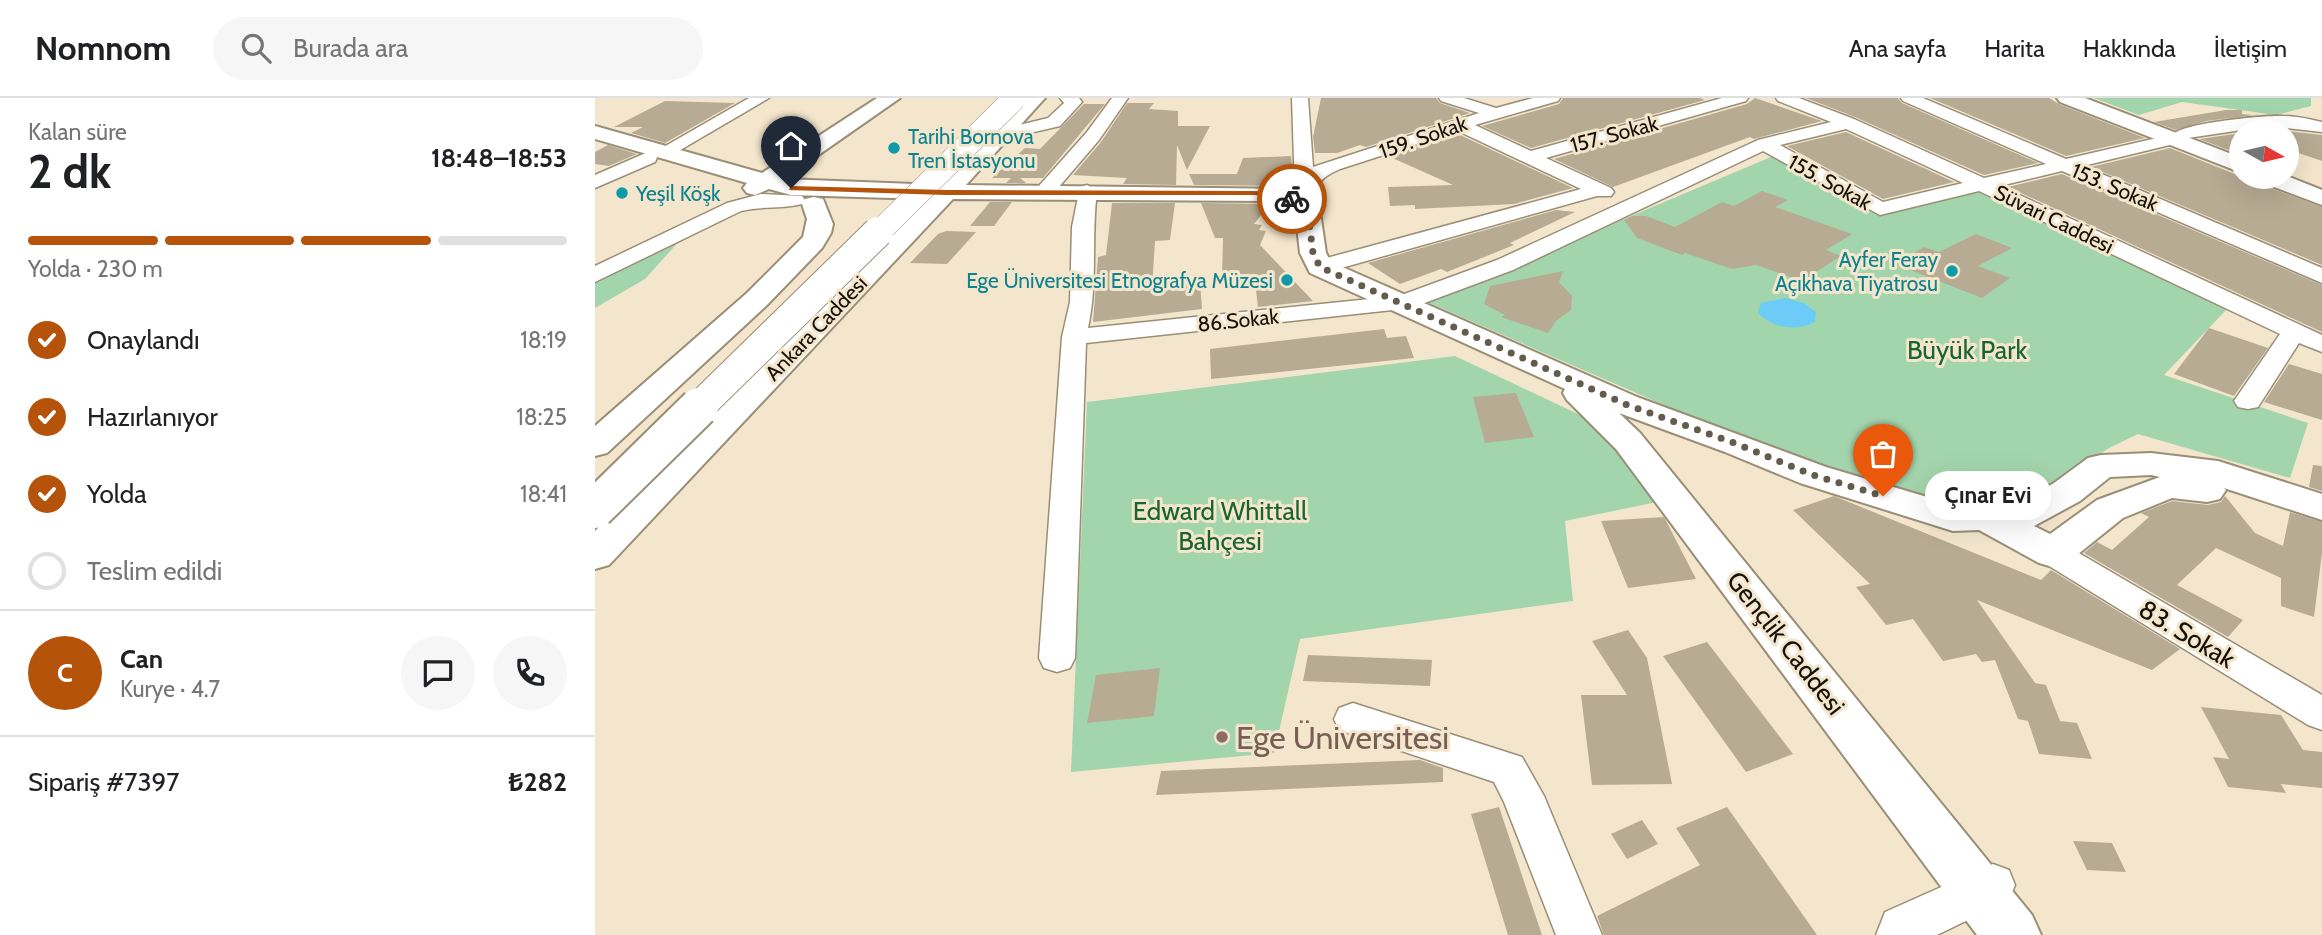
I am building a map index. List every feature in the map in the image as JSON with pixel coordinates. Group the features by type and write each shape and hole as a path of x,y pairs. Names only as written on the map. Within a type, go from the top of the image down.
{"main road":[{"path":"760,185 789,163 890,98"},
{"name":"Ankara Caddesi","path":"595,475 995,98"},
{"name":"Ankara Caddesi","path":"595,509 1015,98"},
{"name":"Ankara Caddesi","path":"595,555 852,292 1035,98"},
{"path":"2067,98 2229,154"},
{"path":"2091,98 2229,160"},
{"path":"595,132 656,155 760,185 805,202 845,204 946,192"},
{"path":"595,143 727,169 753,171 789,163"},
{"path":"727,169 760,185 791,188 1280,194 1306,198 1313,253 1320,267"},
{"path":"2299,181 2322,190"},
{"path":"2299,189 2322,198"},
{"path":"595,445 757,299 813,242 820,233 820,219 805,202"},
{"path":"813,242 811,250 816,255 844,258 888,244 910,229"},
{"name":"Gençlik Caddesi","path":"1320,267 1542,368 1587,399 1650,427 1990,886 2040,935"},
{"path":"757,299 788,279 818,274 847,276 851,280 852,292"},
{"path":"1650,427 1737,444 1813,475 1953,518 2025,516 2067,492 2101,466 2151,464 2218,473 2311,503"},
{"path":"1986,517 2053,553 2110,509 2169,486 2311,503"},
{"name":"Gençlik Caddesi","path":"1990,886 2012,935"}],"street":[{"path":"595,182 656,155 761,98"},
{"path":"1000,135 1054,122 1074,102 1068,98"},
{"path":"1045,191 1093,136 1119,98"},
{"path":"1300,98 1306,198"},
{"path":"1447,98 1496,113"},
{"name":"159. Sokak","path":"1306,198 1318,172 1460,124 1552,98"},
{"name":"157. Sokak","path":"1527,158 1740,98"},
{"name":"Süvari Caddesi","path":"1784,98 1848,123 2322,344"},
{"name":"153. Sokak","path":"1909,98 2322,276"},
{"name":"155. Sokak","path":"1764,144 1880,209 2178,136 2274,118 2297,120 2322,127"},
{"name":"86.Sokak","path":"1074,337 1403,303 1505,265 1764,144 1848,123"},
{"path":"1460,124 1527,158 1634,204"},
{"path":"1027,135 1093,136"},
{"path":"595,268 760,185"},
{"path":"1320,267 1598,190"},
{"path":"1057,658 1074,337 1082,302 1082,227 1087,191"},
{"path":"595,275 734,207 761,201 805,202"},
{"path":"2248,401 2294,331"},
{"name":"83. Sokak","path":"2053,553 2322,714"},
{"path":"1353,719 1508,769 1523,796 1579,935"},
{"path":"1899,935 1901,929 1990,886"}],"green space":[{"path":"2094,98 2311,98 2311,106 2276,115 2182,102 2139,115"},
{"name":"Büyük Park","path":"1778,154 1880,212 1983,190 2229,307 2164,375 2308,423 2290,478 2138,434 2018,502 1934,501 1845,476 1671,408 1427,302"},
{"path":"682,238 645,279 595,308 595,282"},
{"name":"Edward Whittall Bahçesi","path":"1455,356 1597,423 1657,502 1565,521 1573,601 1300,639 1274,753 1071,772 1087,402"}],"water":[{"path":"1785,298 1804,303 1816,312 1815,322 1801,327 1785,327 1770,322 1758,312 1761,303"}],"building":[{"path":"1321,98 1436,98 1440,103 1470,113 1366,147 1360,145 1337,153 1315,153 1313,137"},
{"path":"1563,98 1705,100 1531,148 1482,126 1559,104"},
{"path":"1755,98 1822,121 1754,139 1750,137 1613,187 1554,159 1747,104"},
{"path":"1806,98 1898,98 1902,103 2038,163 1984,175"},
{"path":"1930,98 2049,98 2145,138 2066,156"},
{"path":"665,101 735,103 665,143 631,133 643,127 614,127"},
{"path":"1127,103 1154,103 1149,109 1178,111 1178,126 1210,126 1187,170 1177,145 1176,185 1123,184 1127,178 1073,175 1101,142"},
{"path":"1084,104 1105,104 1043,178 1020,178 1026,183 1006,183 1011,178 992,178 1025,148 1040,149"},
{"path":"2226,110 2242,110 2242,114 2253,115 2207,121 2176,130 2154,122"},
{"path":"1846,132 1954,182 1883,199 1787,146"},
{"path":"2299,132 2322,135 2322,161 2299,153"},
{"path":"1458,134 1573,188 1514,204 1415,209 1415,205 1390,206 1388,187 1453,185 1388,156"},
{"path":"2229,135 2229,150 2199,139"},
{"path":"608,145 637,154 609,166 595,164 595,152"},
{"path":"2170,148 2229,172 2229,189 2273,189 2322,207 2322,265 2091,167"},
{"path":"1291,156 1292,169 1287,186 1194,185 1189,174 1237,174 1243,158"},
{"path":"2062,174 2322,285 2322,332 2008,187"},
{"path":"1762,191 1788,200 1775,207 1852,234 1826,250 1841,256 1802,281 1756,265 1732,269 1685,253 1682,255 1637,238 1624,220 1633,216 1646,216 1675,227 1722,202 1734,206"},
{"path":"990,202 1012,202 994,226 970,226"},
{"path":"1112,203 1175,203 1170,240 1155,241 1152,288 1200,283 1202,309 1093,322 1098,257 1106,255"},
{"path":"1201,203 1270,204 1254,224 1262,225 1259,230 1266,231 1260,245 1313,301 1258,307 1254,274 1222,278 1223,238 1215,238"},
{"path":"1556,210 1575,212 1510,243 1514,245 1447,272 1441,269 1400,284 1368,263"},
{"path":"946,231 976,232 947,264 910,263 938,234"},
{"name":"Ayfer Feray Açıkhava Tiyatrosu","path":"1976,234 2012,248 1978,266 2010,278 1982,298 1895,264 1924,247 1939,252"},
{"path":"1563,271 1559,282 1572,296 1571,310 1556,321 1548,333 1501,317 1505,315 1484,304 1490,286"},
{"path":"2209,328 2268,348 2234,396 2174,374"},
{"path":"1384,329 1387,338 1406,336 1414,358 1211,379 1210,349"},
{"path":"2289,364 2322,374 2322,420 2264,402"},
{"path":"1516,393 1534,437 1485,443 1473,397"},
{"path":"1882,441 1913,456 1888,480 1856,465"},
{"path":"2313,465 2322,466 2322,491 2309,487"},
{"path":"1834,496 2041,580 2051,570 2180,649 2152,670 1977,600 2035,683 2046,685 2060,721 2077,723 2092,759 2039,754 2028,721 2018,719 1995,660 1982,662 1976,654 1943,661 1913,619 1886,625 1856,587 1870,584 1793,510"},
{"path":"2225,496 2255,533 2283,546 2290,512 2322,522 2322,553 2314,617 2281,606 2281,578 2216,548 2177,585 2243,620 2228,637 2084,553 2097,542 2112,550 2149,517 2141,513 2172,501 2208,505 2221,502"},
{"path":"1664,517 1696,579 1628,588 1601,521"},
{"path":"1628,630 1647,658 1672,784 1592,785 1581,695 1627,695 1592,641"},
{"path":"1707,642 1793,754 1746,772 1663,656"},
{"path":"1308,655 1432,660 1430,686 1303,681"},
{"path":"1160,668 1154,716 1087,723 1096,675"},
{"path":"2201,707 2281,715 2303,750 2322,752 2322,788 2281,784 2286,793 2228,787 2213,757 2229,759"},
{"path":"1420,760 1443,768 1443,782 1156,795 1161,771"},
{"path":"1499,807 1542,935 1508,935 1471,814"},
{"path":"1727,807 1817,935 1604,935 1597,916 1700,865 1676,828"},
{"path":"1642,820 1658,844 1627,859 1611,834"},
{"path":"2073,841 2112,843 2126,872 2087,870"}],"way so far":[{"path":"1292,199 1307,205 1313,253 1320,267 1625,404 1737,444 1813,475 1883,496"}],"place":[{"name":"Tarihi Bornova Tren İstasyonu","path":"894,148"},
{"name":"Yeşil Köşk","path":"622,193"},
{"name":"Ayfer Feray Açıkhava Tiyatrosu","path":"1952,271"},
{"name":"Ege Üniversitesi Etnografya Müzesi","path":"1287,280"},
{"name":"Çınar Evi","path":"1883,496"},
{"name":"Ege Üniversitesi","path":"1222,737"}],"route":[{"path":"791,188 946,192 1252,193 1280,194 1292,199"}]}
